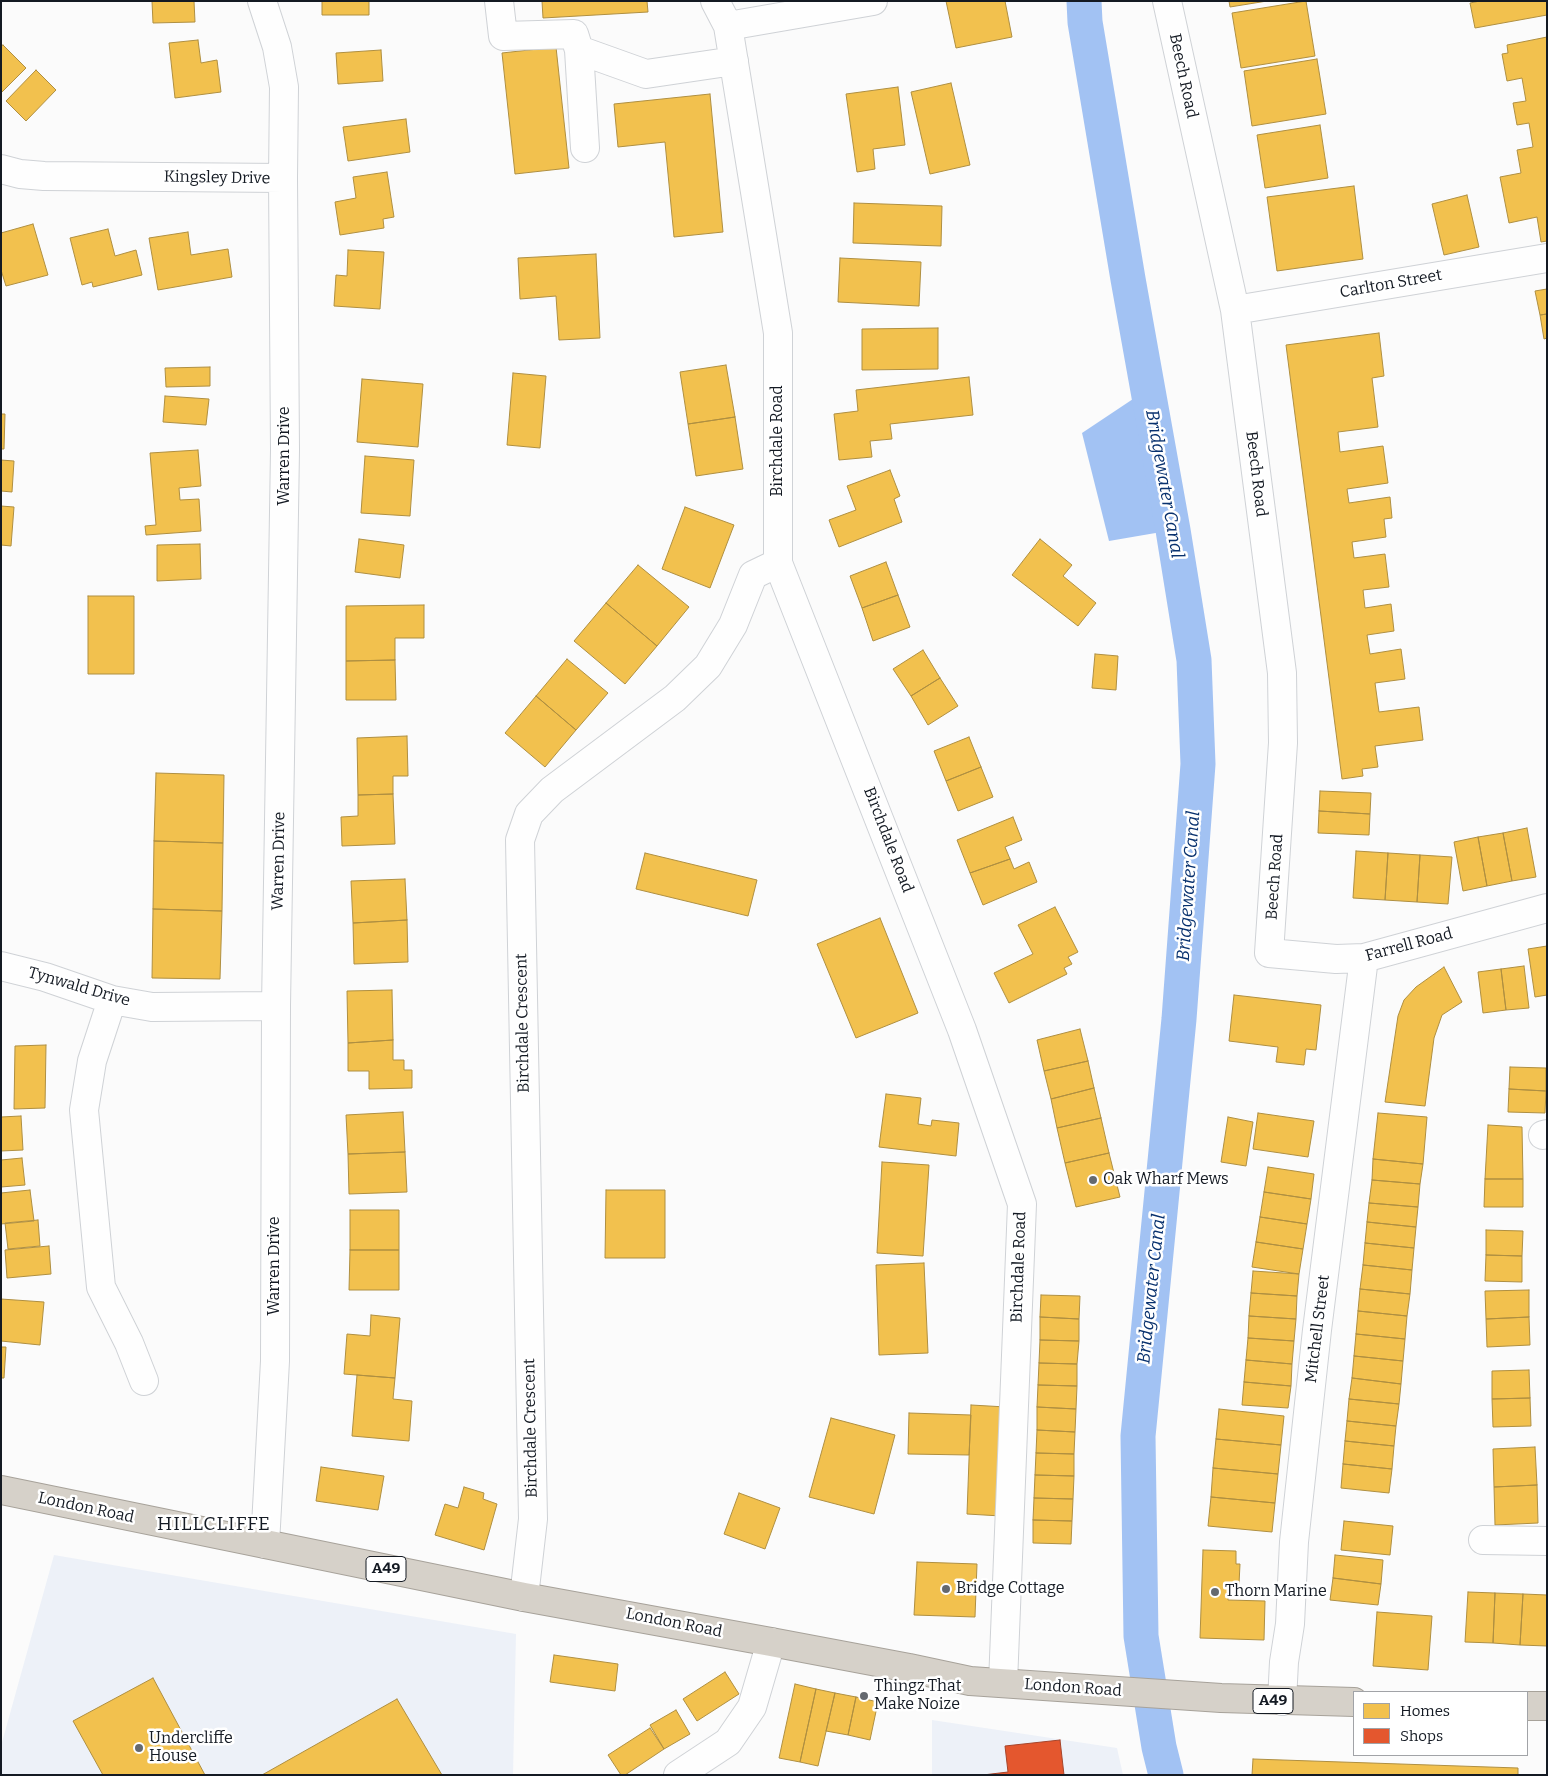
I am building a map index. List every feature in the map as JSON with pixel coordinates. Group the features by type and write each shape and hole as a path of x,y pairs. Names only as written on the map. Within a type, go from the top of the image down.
{"highway":[{"name":"London Road","path":"1,1490 524,1597 600,1609 970,1681 1282,1701 1353,1702"},
{"path":"1528,1706 1547,1706"}],"street":[{"name":"Kingsley Drive","path":"1,169 20,174 44,176 283,178 284,87 277,47 262,1"},
{"path":"498,1 503,36 574,34 579,50 585,148"},
{"name":"Birchdale Road","path":"715,1 728,26 778,333 778,562 962,1030 1022,1204 1003,1683"},
{"path":"728,26 873,1"},
{"name":"Beech Road","path":"1167,1 1235,310 1282,673 1283,743 1269,953"},
{"path":"579,50 646,74 734,61"},
{"name":"Warren Drive","path":"265,1544 275,1362 276,1006 285,450 283,178"},
{"name":"Carlton Street","path":"1235,310 1547,258"},
{"name":"Birchdale Crescent","path":"524,1597 533,1519 520,840 529,814 552,790 675,698 708,666 733,625 752,575 778,562"},
{"name":"Farrell Road","path":"1269,953 1336,959 1364,958 1547,908"},
{"name":"Mitchell Street","path":"1282,1701 1284,1662 1290,1624 1294,1542 1316,1340 1364,958"},
{"name":"Tynwald Drive","path":"1,966 45,977 112,1000 152,1007 276,1006"},
{"path":"112,1000 92,1061 84,1110 101,1287 129,1344 144,1381"},
{"path":"1482,1540 1547,1541"},
{"path":"678,1775 728,1742 752,1707 771,1642"}],"shaded area":[{"path":"54,1555 516,1634 513,1775 1,1775 1,1746"},
{"path":"932,1720 1117,1748 1123,1775 932,1775"}],"water":[{"path":"1148,389 1173,530 1109,541 1082,433"}],"building: Homes":[{"path":"152,1 194,1 195,22 153,23"},
{"path":"322,1 369,1 369,15 322,15"},
{"path":"542,1 647,1 648,12 543,18"},
{"path":"946,1 1005,1 1012,37 956,48"},
{"path":"1229,1 1267,1 1230,7"},
{"path":"1306,1 1315,56 1241,68 1232,13"},
{"path":"1480,1 1547,1 1547,15 1475,28 1470,3"},
{"path":"1547,37 1547,241 1541,242 1537,217 1509,223 1500,177 1521,173 1517,150 1533,147 1529,123 1517,125 1513,103 1526,101 1522,78 1507,81 1502,54 1508,53 1507,45"},
{"path":"198,40 201,63 217,60 221,92 175,98 169,43"},
{"path":"3,45 26,68 1,93 1,46"},
{"path":"556,47 569,168 515,174 502,53"},
{"path":"381,50 383,81 338,84 336,53"},
{"path":"1317,59 1326,114 1252,126 1244,71"},
{"path":"36,70 56,90 26,121 6,101"},
{"path":"951,83 970,165 930,174 911,92"},
{"path":"898,87 905,145 873,149 875,169 857,172 846,94"},
{"path":"710,94 723,232 674,237 665,142 618,147 614,104"},
{"path":"406,119 410,152 348,161 343,127"},
{"path":"1320,125 1328,178 1265,188 1257,135"},
{"path":"387,172 394,217 383,219 384,228 340,235 335,202 356,198 353,177"},
{"path":"1354,186 1363,259 1277,271 1267,197"},
{"path":"1467,195 1479,247 1444,255 1432,204"},
{"path":"854,203 942,206 941,246 853,243"},
{"path":"33,224 48,275 6,286 1,270 1,233"},
{"path":"108,229 115,256 136,250 142,275 93,287 92,282 82,285 70,238"},
{"path":"188,232 191,255 228,249 232,277 158,290 149,238"},
{"path":"348,250 384,252 380,309 334,306 336,275 347,276"},
{"path":"596,254 600,338 559,340 556,296 520,299 518,258"},
{"path":"840,258 921,262 919,306 838,302"},
{"path":"1547,289 1547,314 1540,315 1535,291"},
{"path":"1547,314 1547,338 1544,339 1540,315"},
{"path":"938,328 938,369 862,370 862,329"},
{"path":"1379,333 1384,376 1372,378 1378,427 1338,432 1340,452 1383,446 1388,483 1347,489 1349,503 1390,497 1392,518 1384,519 1386,537 1352,542 1354,558 1385,554 1389,587 1363,590 1365,608 1391,604 1394,631 1367,635 1370,654 1401,649 1405,679 1375,683 1379,712 1419,707 1423,740 1375,746 1378,767 1362,769 1363,776 1342,779 1286,345"},
{"path":"726,365 735,417 688,424 680,372"},
{"path":"210,367 210,386 166,387 165,368"},
{"path":"513,373 546,376 540,448 507,445"},
{"path":"969,377 973,415 890,424 892,439 870,441 872,457 839,460 834,414 858,411 856,390"},
{"path":"362,379 423,384 418,447 357,442"},
{"path":"165,396 209,399 206,425 163,422"},
{"path":"1,414 5,414 4,449 1,449"},
{"path":"735,417 743,469 696,476 688,424"},
{"path":"198,450 201,486 179,488 180,500 199,499 201,531 146,535 145,526 156,525 150,453"},
{"path":"365,456 414,460 410,516 361,513"},
{"path":"1,460 14,461 12,492 1,491"},
{"path":"890,470 900,496 894,499 902,522 839,547 829,520 856,510 847,486"},
{"path":"1,506 14,507 11,546 1,545"},
{"path":"685,507 734,525 710,588 662,569"},
{"path":"359,539 404,545 400,578 355,572"},
{"path":"1040,539 1072,565 1063,576 1096,603 1078,626 1012,575"},
{"path":"200,544 201,579 157,581 157,545"},
{"path":"886,562 898,595 862,608 850,576"},
{"path":"638,565 689,607 657,646 606,603"},
{"path":"898,595 910,627 873,641 862,608"},
{"path":"88,596 134,596 134,674 88,674"},
{"path":"606,603 657,646 625,684 574,641"},
{"path":"424,605 424,638 395,638 395,660 346,661 346,606"},
{"path":"923,650 940,678 911,696 893,669"},
{"path":"1095,654 1118,656 1116,690 1092,688"},
{"path":"567,659 608,693 576,730 536,696"},
{"path":"395,660 396,700 346,700 346,661"},
{"path":"940,678 958,706 928,725 911,696"},
{"path":"536,696 576,730 545,767 505,733"},
{"path":"407,736 408,776 393,776 393,794 358,795 357,738"},
{"path":"969,737 981,767 946,781 934,751"},
{"path":"981,767 993,797 958,811 946,781"},
{"path":"156,773 224,775 223,843 154,841"},
{"path":"1320,791 1371,793 1370,814 1319,811"},
{"path":"393,794 395,844 342,846 341,817 358,816 358,795"},
{"path":"1319,811 1370,814 1369,835 1318,833"},
{"path":"1013,817 1022,840 1005,847 1010,859 970,873 957,840"},
{"path":"1527,828 1536,877 1512,881 1503,833"},
{"path":"1503,833 1512,881 1487,886 1478,837"},
{"path":"1478,837 1487,886 1463,891 1454,842"},
{"path":"154,841 223,843 222,911 153,909"},
{"path":"1356,851 1388,853 1385,900 1353,898"},
{"path":"645,853 757,880 748,916 636,889"},
{"path":"1388,853 1420,855 1417,902 1385,900"},
{"path":"1420,855 1452,857 1448,904 1417,902"},
{"path":"1010,859 1014,869 1029,862 1037,882 983,905 970,873"},
{"path":"405,879 407,920 353,923 351,881"},
{"path":"1055,907 1078,952 1068,957 1072,964 1064,968 1067,974 1009,1003 994,973 1033,954 1018,925"},
{"path":"153,909 222,911 220,979 152,978"},
{"path":"880,918 918,1013 856,1038 817,944"},
{"path":"407,920 408,962 354,964 353,923"},
{"path":"1547,946 1547,995 1535,997 1528,949"},
{"path":"1524,966 1529,1008 1506,1010 1501,969"},
{"path":"1444,967 1462,1002 1442,1015 1434,1038 1425,1106 1385,1102 1398,1016 1404,1000 1416,987"},
{"path":"1501,969 1506,1010 1483,1013 1478,972"},
{"path":"392,990 393,1040 348,1043 347,991"},
{"path":"1234,995 1321,1005 1316,1050 1306,1049 1304,1065 1276,1062 1278,1047 1229,1041"},
{"path":"1080,1029 1088,1061 1044,1071 1037,1040"},
{"path":"393,1040 393,1060 404,1060 404,1070 412,1070 412,1088 369,1089 369,1071 348,1071 348,1043"},
{"path":"46,1045 45,1108 14,1109 15,1046"},
{"path":"1088,1061 1094,1088 1051,1099 1044,1071"},
{"path":"1510,1067 1546,1068 1546,1091 1509,1089"},
{"path":"1094,1088 1101,1118 1057,1128 1051,1099"},
{"path":"1509,1089 1546,1091 1545,1113 1508,1112"},
{"path":"886,1094 921,1098 918,1124 931,1126 932,1120 959,1123 956,1156 879,1147"},
{"path":"403,1112 405,1152 348,1154 346,1115"},
{"path":"1258,1113 1314,1121 1308,1157 1253,1149"},
{"path":"1378,1113 1427,1117 1423,1164 1373,1159"},
{"path":"21,1116 23,1150 1,1151 1,1117"},
{"path":"1228,1117 1253,1122 1246,1166 1221,1162"},
{"name":"Oak Wharf Mews","path":"1101,1118 1109,1153 1065,1163 1057,1128"},
{"path":"1488,1125 1522,1127 1523,1179 1485,1179"},
{"path":"405,1152 407,1192 349,1194 348,1154"},
{"name":"Oak Wharf Mews","path":"1109,1153 1120,1197 1076,1207 1065,1163"},
{"path":"22,1158 25,1185 1,1187 1,1160"},
{"path":"1373,1159 1423,1164 1420,1184 1372,1180"},
{"path":"882,1162 929,1165 923,1256 877,1253"},
{"path":"1268,1167 1314,1174 1311,1199 1264,1192"},
{"path":"1485,1179 1523,1179 1523,1207 1484,1207"},
{"path":"1372,1180 1420,1184 1418,1207 1369,1203"},
{"path":"30,1190 34,1221 1,1224 1,1193"},
{"path":"606,1190 665,1190 665,1258 605,1258"},
{"path":"1264,1192 1311,1199 1307,1224 1260,1217"},
{"path":"1369,1203 1418,1207 1416,1227 1367,1222"},
{"path":"350,1210 399,1210 399,1250 350,1250"},
{"path":"1260,1217 1307,1224 1303,1249 1256,1242"},
{"path":"38,1220 40,1246 8,1249 5,1223"},
{"path":"1367,1222 1416,1227 1414,1248 1365,1243"},
{"path":"1486,1230 1523,1231 1522,1256 1486,1255"},
{"path":"1256,1242 1303,1249 1299,1274 1252,1267"},
{"path":"1365,1243 1414,1248 1412,1270 1363,1265"},
{"path":"49,1246 51,1274 7,1278 5,1250"},
{"path":"350,1250 399,1250 399,1290 349,1290"},
{"path":"1486,1255 1522,1256 1522,1282 1485,1281"},
{"path":"924,1263 928,1353 879,1355 876,1265"},
{"path":"1363,1265 1412,1270 1410,1294 1360,1289"},
{"path":"1253,1271 1299,1274 1297,1296 1251,1293"},
{"path":"1360,1289 1410,1294 1407,1316 1358,1311"},
{"path":"1529,1290 1529,1317 1486,1319 1485,1291"},
{"path":"1251,1293 1297,1296 1296,1319 1249,1316"},
{"path":"1041,1295 1080,1296 1079,1319 1040,1317"},
{"path":"1,1299 44,1302 40,1345 1,1341"},
{"path":"1358,1311 1407,1316 1405,1339 1356,1334"},
{"path":"371,1315 400,1318 395,1378 344,1374 347,1334 370,1336"},
{"path":"1249,1316 1296,1319 1294,1341 1248,1338"},
{"path":"1040,1317 1079,1319 1079,1341 1040,1340"},
{"path":"1529,1317 1530,1345 1487,1347 1486,1319"},
{"path":"1356,1334 1405,1339 1403,1361 1354,1356"},
{"path":"1248,1338 1294,1341 1292,1364 1246,1360"},
{"path":"1040,1340 1079,1341 1077,1364 1039,1363"},
{"path":"1,1347 6,1347 4,1378 1,1378"},
{"path":"1354,1356 1403,1361 1401,1384 1352,1378"},
{"path":"1246,1360 1292,1364 1291,1386 1244,1382"},
{"path":"1039,1363 1077,1364 1077,1386 1038,1385"},
{"path":"1529,1370 1530,1398 1492,1399 1492,1371"},
{"path":"357,1375 395,1378 393,1399 412,1401 409,1441 352,1436"},
{"path":"1352,1378 1401,1384 1399,1404 1349,1399"},
{"path":"1244,1382 1291,1386 1288,1408 1242,1405"},
{"path":"1038,1385 1077,1386 1076,1409 1037,1407"},
{"path":"1530,1398 1531,1426 1493,1427 1492,1399"},
{"path":"1349,1399 1399,1404 1396,1426 1347,1421"},
{"path":"971,1405 1006,1407 1001,1516 967,1514"},
{"path":"1037,1407 1076,1409 1075,1432 1037,1430"},
{"path":"1219,1409 1284,1416 1281,1445 1216,1439"},
{"path":"909,1413 971,1415 969,1455 908,1454"},
{"path":"831,1418 895,1435 874,1514 809,1497"},
{"path":"1347,1421 1396,1426 1394,1446 1345,1441"},
{"path":"1037,1430 1075,1432 1074,1454 1036,1453"},
{"path":"1216,1439 1281,1445 1278,1474 1213,1468"},
{"path":"1345,1441 1394,1446 1392,1469 1343,1464"},
{"path":"1535,1447 1537,1485 1494,1487 1493,1449"},
{"path":"1036,1453 1074,1454 1074,1476 1035,1475"},
{"path":"1343,1464 1392,1469 1389,1493 1341,1488"},
{"path":"321,1467 384,1476 378,1510 316,1501"},
{"path":"1213,1468 1278,1474 1275,1503 1211,1497"},
{"path":"1035,1475 1074,1476 1073,1499 1034,1498"},
{"path":"1537,1485 1538,1523 1495,1525 1494,1487"},
{"path":"464,1487 484,1493 483,1499 497,1504 484,1550 435,1535 445,1504 458,1508"},
{"path":"739,1493 780,1508 765,1549 724,1534"},
{"path":"1211,1497 1275,1503 1272,1532 1208,1526"},
{"path":"1034,1498 1073,1499 1072,1521 1033,1520"},
{"path":"1033,1520 1072,1521 1071,1544 1033,1543"},
{"path":"1344,1521 1393,1526 1390,1555 1341,1550"},
{"name":"Thorn Marine","path":"1203,1550 1236,1551 1236,1564 1240,1564 1239,1584 1228,1584 1228,1600 1265,1601 1264,1640 1200,1638"},
{"path":"1335,1555 1383,1560 1381,1584 1333,1578"},
{"name":"Bridge Cottage","path":"917,1562 977,1564 975,1617 914,1615"},
{"path":"1333,1578 1381,1584 1378,1605 1330,1600"},
{"path":"1468,1592 1495,1593 1493,1643 1465,1642"},
{"path":"1495,1593 1523,1594 1520,1645 1493,1643"},
{"path":"1523,1594 1547,1595 1547,1646 1520,1645"},
{"path":"1377,1612 1432,1616 1428,1670 1373,1666"},
{"path":"554,1655 618,1664 615,1691 550,1682"},
{"path":"725,1672 739,1694 697,1721 683,1699"},
{"name":"Undercliffe House","path":"153,1678 205,1775 103,1775 73,1721"},
{"path":"795,1684 816,1689 800,1762 779,1758"},
{"path":"816,1689 835,1693 818,1766 800,1762"},
{"path":"835,1693 856,1697 848,1735 826,1731"},
{"path":"856,1697 878,1702 870,1740 848,1735"},
{"name":"Undercliffe House","path":"397,1699 442,1775 262,1775"},
{"path":"676,1710 690,1734 664,1749 650,1725"},
{"path":"650,1728 664,1749 625,1775 621,1775 608,1755"},
{"path":"1253,1759 1518,1768 1518,1775 1252,1775"}],"building: Shops":[{"path":"1060,1740 1064,1775 983,1775 1008,1772 1005,1746"}],"waterway":[{"name":"Bridgewater Canal","path":"1084,1 1085,22 1194,660 1198,764 1179,1019 1138,1436 1141,1636 1159,1747 1166,1775"}],"place":[{"name":"Oak Wharf Mews","path":"1093,1180"},
{"name":"Bridge Cottage","path":"946,1589"},
{"name":"Thorn Marine","path":"1215,1592"},
{"name":"Thingz That Make Noize","path":"864,1696"},
{"name":"Undercliffe House","path":"139,1748"}],"district":[{"name":"HILLCLIFFE","path":"214,1525"}]}
